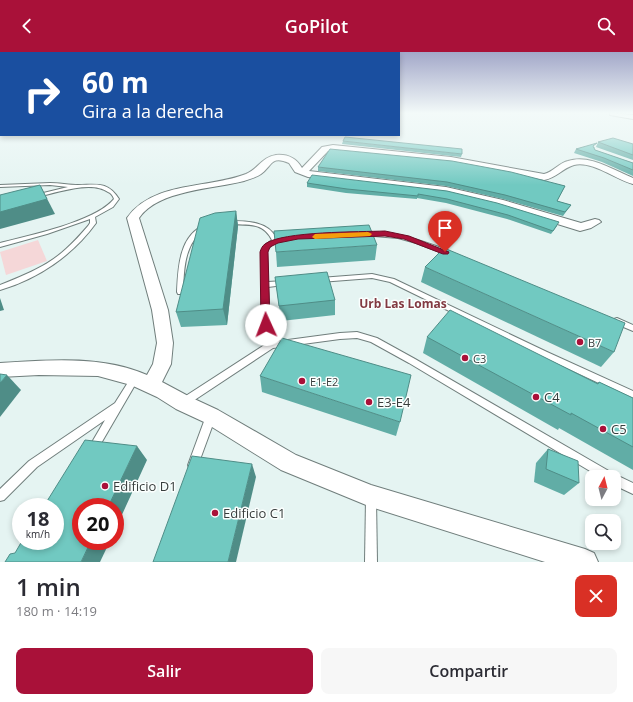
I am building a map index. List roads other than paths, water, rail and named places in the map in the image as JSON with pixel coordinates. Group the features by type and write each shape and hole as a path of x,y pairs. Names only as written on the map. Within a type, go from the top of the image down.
{"street":[{"path":"303,172 325,149 333,148 451,160 544,177 551,176 556,171 570,163 583,162 595,165 633,181"},
{"path":"143,382 162,364 164,343 156,297 133,220 135,214 145,205 176,193 247,177 258,171 266,162 272,159 291,160 294,162 298,170 303,172 340,178 446,190 512,206 580,227 587,226 595,222"},
{"path":"0,370 39,368 98,369 143,382 164,391 183,403 211,416 289,463 371,496 576,561"}],"lane":[{"path":"0,186 58,184 75,187"},
{"path":"0,245 92,217 113,205 116,201 116,196 110,190 104,187 89,186 75,187 31,198"},
{"path":"0,288 36,272 62,256 90,227 92,217"},
{"path":"224,224 244,223 259,226 270,232 275,241"},
{"path":"180,292 182,266 191,238 200,229 213,225"},
{"path":"355,235 385,234 400,236 460,258"},
{"path":"271,345 266,340 264,249 275,241 289,238"},
{"path":"311,281 366,276 378,276 392,280 544,354 633,395"},
{"path":"264,285 295,282"},
{"path":"612,319 633,328"},
{"path":"183,403 271,345 344,335 366,337 412,361 598,470"},
{"path":"0,496 33,464 120,404 143,382"},
{"path":"87,459 120,404"},
{"path":"190,474 211,416"},
{"path":"621,483 633,489"},
{"path":"371,496 371,562"}],"place":[{"name":"B7","path":"580,342"},
{"name":"C3","path":"465,358"},
{"name":"E1-E2","path":"302,381"},
{"name":"C4","path":"536,397"},
{"name":"E3-E4","path":"369,402"},
{"name":"C5","path":"603,429"},
{"name":"Edificio D1","path":"105,486"},
{"name":"Edificio C1","path":"215,513"}],"district":[{"name":"Urb Las Lomas","path":"403,303"}]}
